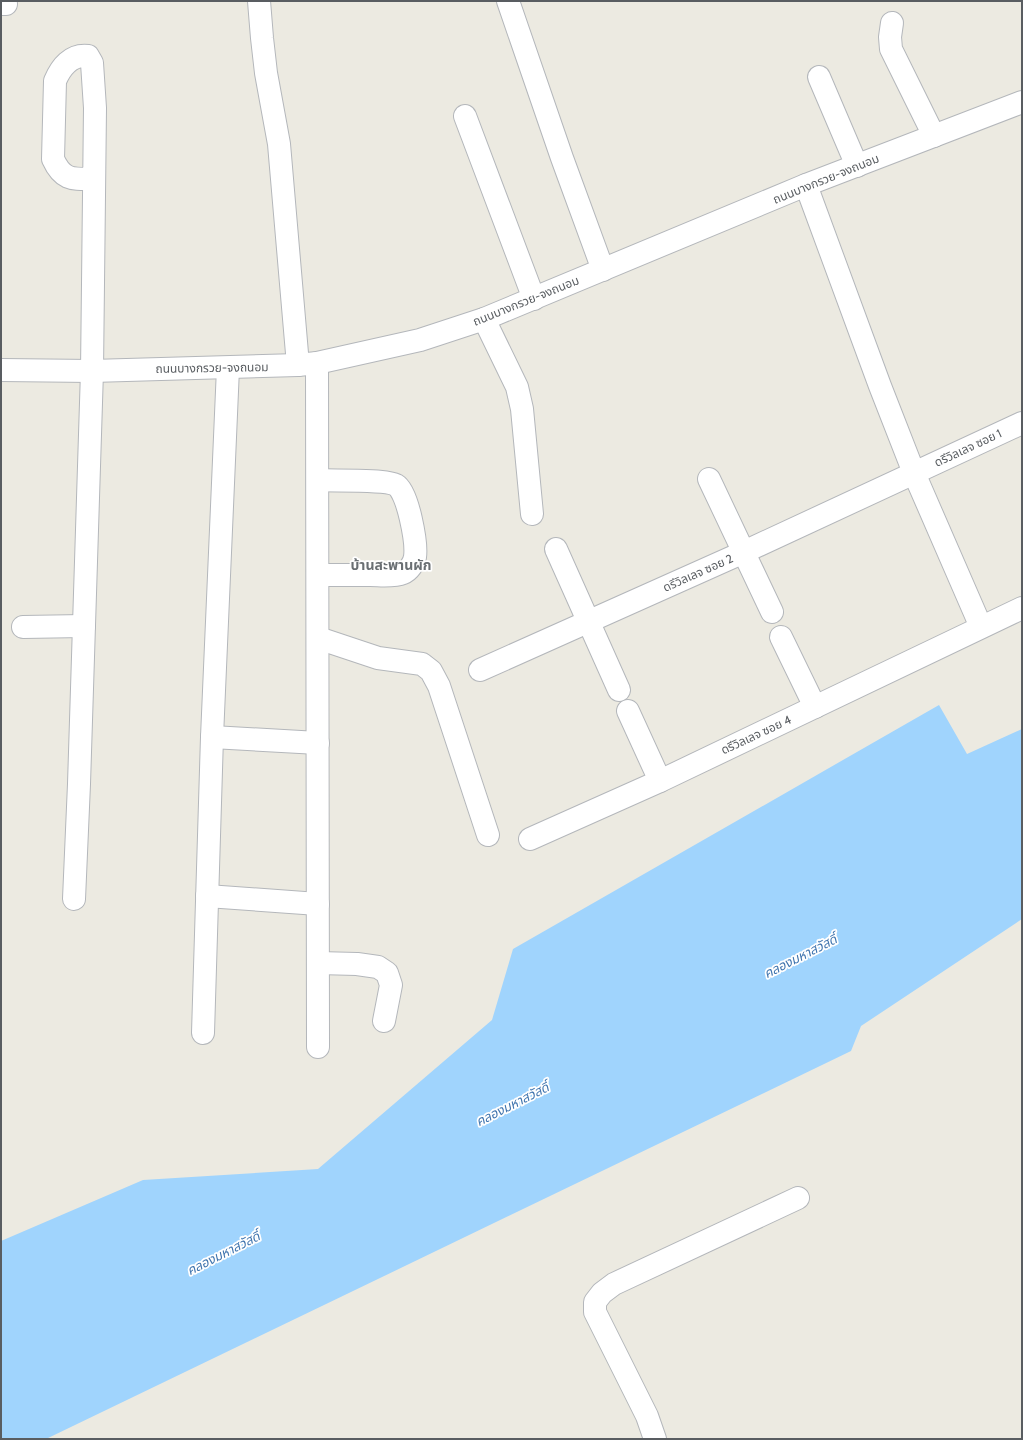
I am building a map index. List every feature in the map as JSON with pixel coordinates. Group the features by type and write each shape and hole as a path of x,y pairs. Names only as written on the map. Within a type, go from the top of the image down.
{"street":[{"path":"259,1 266,73 279,144 307,364 318,480 318,1047"},
{"path":"508,1 562,158 603,270"},
{"path":"892,23 890,37 891,49 934,136"},
{"path":"74,899 80,776 92,371 95,108 92,63 88,56 84,55 76,56 68,61 59,71 55,81 54,159 58,170 65,177 94,180"},
{"path":"819,77 857,166"},
{"name":"ถนนบางกรวย-จงถนอม","path":"1,370 92,371 228,368 307,364 420,340 484,319 806,185 1022,102"},
{"path":"465,116 534,299"},
{"path":"806,185 880,386 914,473 981,627"},
{"path":"484,319 517,387 522,409 532,514"},
{"path":"203,1033 212,737 228,368"},
{"name":"ดรีวิลเลจ ซอย 1","path":"914,473 1022,423"},
{"name":"ดรีวิลเลจ ซอย 2","path":"480,670 744,552 914,473"},
{"path":"709,479 772,612"},
{"path":"318,480 383,482 396,485 402,491 408,505 414,537 415,557 411,566 404,573 388,575 318,575"},
{"path":"556,549 619,690"},
{"name":"ดรีวิลเลจ ซอย 4","path":"530,839 660,781 1022,608"},
{"path":"23,626 84,626"},
{"path":"781,637 815,707"},
{"path":"318,638 378,658 422,664 431,671 439,686 488,835"},
{"path":"628,711 660,781"},
{"path":"212,737 318,743"},
{"path":"207,896 318,904"},
{"path":"318,963 357,964 378,967 387,973 391,985 384,1021"},
{"path":"655,1439 647,1416 595,1312 595,1302 602,1293 614,1284 798,1198"}],"water":[{"name":"คลองมหาสวัสดิ์","path":"939,705 967,754 1022,729 1022,919 861,1026 851,1051 46,1439 1,1439 1,1241 143,1180 318,1169 492,1020 513,949"}],"district":[{"name":"บ้านสะพานผัก","path":"391,565"}]}
